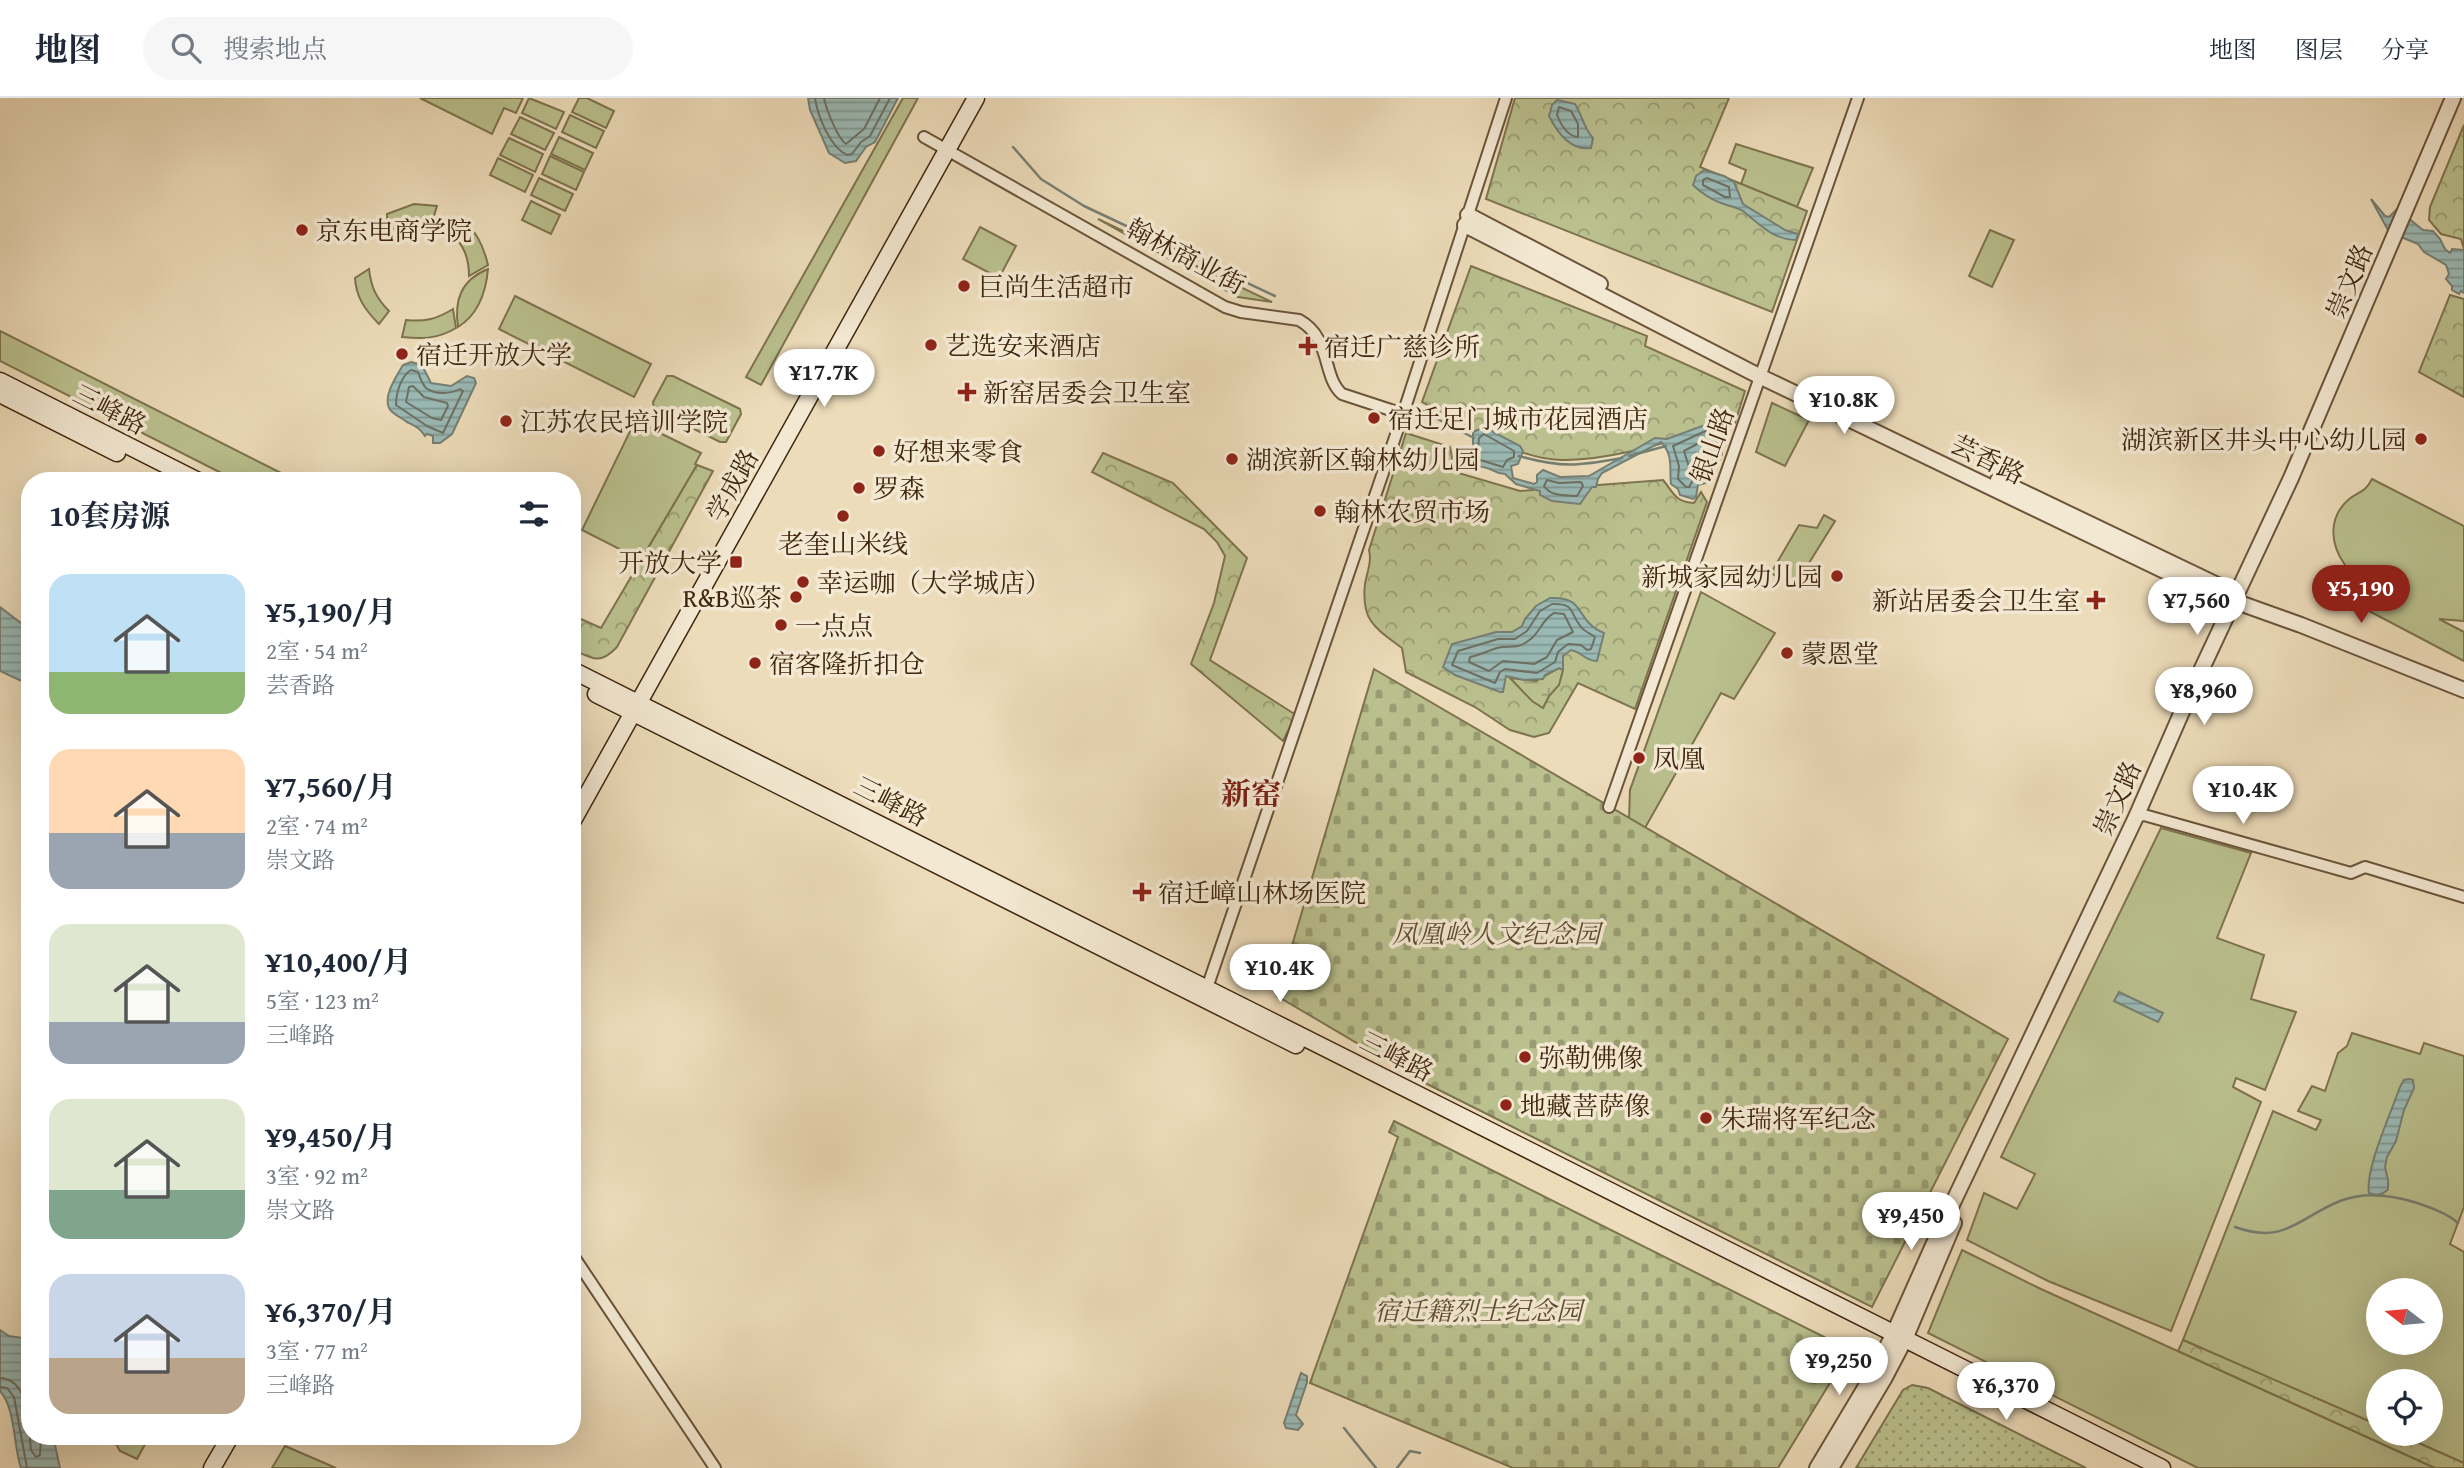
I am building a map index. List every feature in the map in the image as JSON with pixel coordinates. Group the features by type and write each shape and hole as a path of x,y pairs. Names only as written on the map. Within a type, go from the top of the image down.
{"main road":[{"name":"学成路","path":"943,148 966,98"},
{"name":"学成路","path":"581,804 632,705 943,148 976,98"},
{"name":"三峰路","path":"0,381 180,472"},
{"name":"三峰路","path":"0,394 156,472"},
{"name":"三峰路","path":"581,675 632,705 1897,1341 2162,1468"},
{"name":"三峰路","path":"581,685 632,705 1207,988 1897,1341 2139,1468"},
{"name":"学成路","path":"581,787 632,705"},
{"path":"200,1468 213,1445"},
{"path":"212,1468 225,1445"}],"street":[{"path":"1207,988 1404,414 1506,98"},
{"name":"银山路","path":"1609,807 1858,98"},
{"name":"崇文路","path":"2239,599 2454,98"},
{"name":"崇文路","path":"1831,1468 1897,1341 1963,1203 2239,599 2342,381 2463,98"},
{"name":"翰林商业街","path":"924,137 1225,307 1241,312 1299,320 1308,324 1327,356 1332,381 1342,394 1404,414"},
{"name":"芸香路","path":"1466,220 1762,372 2239,599 2464,688"},
{"path":"2140,816 2351,873 2365,867 2464,897"},
{"path":"581,1267 715,1468"},
{"name":"崇文路","path":"1817,1468 1897,1341"}],"green space":[{"path":"420,98 523,98 516,113 504,108 492,134"},
{"path":"529,98 564,112 556,129 522,113"},
{"path":"579,98 587,98 614,111 606,128 572,112"},
{"path":"903,98 918,98 761,385 746,377"},
{"path":"1515,98 1729,98 1700,167 1807,211 1772,312 1486,199"},
{"path":"570,115 604,131 596,148 562,132"},
{"path":"520,117 554,133 545,150 511,134"},
{"path":"2464,125 2464,249 2461,239 2441,234 2429,220 2430,207"},
{"path":"559,137 593,153 585,170 551,154"},
{"path":"509,138 543,154 535,172 500,155"},
{"path":"1736,144 1813,168 1797,207 1741,184 1746,170 1729,163"},
{"path":"550,156 584,172 576,190 542,174"},
{"path":"498,158 533,175 525,192 490,175"},
{"path":"539,178 573,194 565,211 531,195"},
{"path":"531,201 560,215 551,234 522,220"},
{"path":"414,204 437,206 432,222 409,222 388,232 387,214"},
{"path":"460,217 478,238 488,265 469,276 464,251 450,231"},
{"path":"1098,219 1272,302 1238,297"},
{"path":"980,227 1016,246 999,278 963,259"},
{"path":"1990,230 2014,240 1992,287 1969,276"},
{"path":"1471,266 1647,336 1645,346 1745,391 1735,423 1609,456 1548,459 1491,440 1422,402"},
{"path":"369,269 375,292 389,311 379,324 369,314 357,291 355,278"},
{"path":"488,269 480,302 471,316 458,327 457,308 461,292 471,279"},
{"path":"2450,295 2464,299 2464,397 2419,372"},
{"path":"515,296 651,364 634,397 499,329"},
{"path":"453,309 456,328 430,337 402,337 406,320 431,319"},
{"path":"0,331 279,472 219,472 0,361"},
{"path":"667,376 673,376 740,409 741,414 726,442 720,442 654,409 653,402"},
{"path":"1772,403 1809,420 1785,466 1756,452"},
{"path":"635,421 701,453 695,464 697,465 641,560 582,530"},
{"path":"1406,433 1450,447 1455,472 1520,491 1663,480 1683,501 1694,503 1701,492 1707,502 1635,709 1578,683 1549,733 1534,737 1510,730 1475,707 1406,672 1402,648 1377,629 1368,615 1364,597 1370,563 1369,550"},
{"path":"1103,453 1173,483 1247,558 1210,660 1296,715 1283,741 1191,664 1214,603 1225,556 1217,542 1204,529 1092,472"},
{"path":"697,465 713,471 617,647 601,658 581,653 581,619 601,628"},
{"path":"2372,479 2464,526 2464,621 2439,619 2464,632 2464,661 2331,591 2345,565 2336,549 2334,523 2348,500 2364,489"},
{"path":"1824,515 1835,521 1796,584 1789,584 1771,573 1799,525 1817,528"},
{"path":"1701,592 1775,633 1734,699 1721,693 1645,828 1629,819 1630,790"},
{"path":"1559,668 1563,670 1559,685 1543,708 1532,701 1510,678 1536,681"},
{"name":"凤凰岭人文纪念园","path":"1374,669 2008,1039 1872,1307 1423,1082 1277,996"},
{"path":"2161,828 2251,853 2217,938 2264,955 2251,999 2296,1012 2265,1090 2236,1078 2233,1087 2261,1102 2171,1331 2048,1281 1967,1240 1984,1193 2017,1209 2035,1174 2001,1157"},
{"path":"2352,1033 2420,1054 2424,1043 2464,1056 2464,1207 2450,1244 2464,1252 2464,1463 2425,1446 2443,1446 2443,1369 2366,1369 2366,1421 2183,1340 2273,1111 2316,1130 2321,1120 2298,1111 2312,1086 2325,1091 2338,1053 2347,1046"},
{"name":"宿迁籍烈士纪念园","path":"1394,1121 1850,1350 1778,1468 1513,1468 1310,1383 1398,1137 1389,1132"},
{"path":"1962,1250 2041,1289 2366,1437 2366,1446 2387,1446 2435,1468 2198,1468 1928,1333"},
{"path":"2183,1340 2366,1420 2366,1437 2178,1351"},
{"path":"1912,1385 1928,1388 2086,1468 1856,1468 1903,1390"},
{"path":"117,1445 145,1445 137,1459 120,1451"},
{"path":"285,1446 336,1468 272,1468"},
{"path":"2387,1446 2425,1446 2464,1463 2464,1468 2435,1468"}],"water":[{"path":"808,98 898,98 875,142 866,147 856,161 845,163 829,153 810,110"},
{"path":"1557,100 1575,104 1593,138 1591,148 1577,147 1565,139 1556,128 1549,116 1552,105"},
{"path":"1704,170 1734,182 1743,204 1785,230 1798,234 1796,240 1774,234 1738,208 1718,202 1699,190 1693,185 1696,176"},
{"path":"2371,199 2385,216 2389,217 2397,209 2423,230 2433,231 2450,253 2452,249 2464,250 2464,293 2461,291 2459,294 2452,290 2446,279 2449,274 2446,265 2424,252 2418,244 2389,232"},
{"path":"411,362 422,365 431,383 451,386 467,376 474,378 476,383 452,434 440,443 433,443 433,436 425,436 389,408 388,398 392,386 403,365"},
{"path":"1721,419 1726,421 1721,456 1706,483 1698,485 1696,497 1693,499 1680,495 1678,489 1671,484 1669,457 1661,442 1602,473 1596,487 1592,487 1580,504 1552,501 1540,495 1540,491 1516,484 1505,474 1471,465 1463,459 1464,452 1473,451 1473,432 1484,427 1520,446 1523,451 1518,464 1511,466 1513,478 1534,484 1537,482 1537,475 1543,470 1560,477 1589,476 1655,438 1667,439"},
{"path":"1550,598 1570,601 1588,622 1604,633 1597,661 1589,660 1571,650 1563,656 1563,670 1559,668 1545,675 1543,679 1524,680 1506,676 1503,692 1455,675 1443,667 1452,644 1496,632 1512,632 1522,626 1536,606"},
{"path":"0,607 21,623 21,681 0,671"},
{"path":"2119,992 2163,1013 2158,1022 2114,1001"},
{"path":"2404,1080 2413,1080 2414,1088 2385,1167 2388,1189 2382,1194 2369,1193 2371,1170 2385,1126 2400,1087"},
{"path":"0,1330 9,1336 21,1338 21,1445 55,1445 60,1468 21,1468 12,1417 0,1391"},
{"path":"1301,1373 1307,1376 1307,1382 1296,1415 1303,1424 1298,1430 1286,1428 1284,1423"}],"waterway":[{"path":"1013,147 1041,179 1084,206 1275,296"},
{"path":"1424,412 1474,438"},
{"path":"1629,456 1666,446"},
{"path":"1519,456 1570,464 1622,458"},
{"path":"2235,1227 2252,1232 2279,1231 2340,1201 2367,1196 2387,1196 2414,1202 2443,1213 2458,1223"},
{"path":"1344,1428 1376,1468"},
{"path":"1397,1468 1410,1451 1420,1453"}],"place":[{"name":"京东电商学院","path":"302,230"},
{"name":"巨尚生活超市","path":"964,286"},
{"name":"艺选安来酒店","path":"931,345"},
{"name":"宿迁广慈诊所","path":"1308,346"},
{"name":"宿迁开放大学","path":"402,354"},
{"name":"新窑居委会卫生室","path":"967,392"},
{"name":"宿迁足门城市花园酒店","path":"1374,418"},
{"name":"江苏农民培训学院","path":"506,421"},
{"name":"湖滨新区井头中心幼儿园","path":"2421,439"},
{"name":"好想来零食","path":"879,451"},
{"name":"湖滨新区翰林幼儿园","path":"1232,459"},
{"name":"罗森","path":"859,488"},
{"name":"翰林农贸市场","path":"1320,511"},
{"name":"老奎山米线","path":"843,516"},
{"name":"开放大学","path":"736,562"},
{"name":"新城家园幼儿园","path":"1837,576"},
{"name":"幸运咖（大学城店）","path":"803,582"},
{"name":"R&B巡茶","path":"796,597"},
{"name":"新站居委会卫生室","path":"2096,600"},
{"name":"一点点","path":"781,625"},
{"name":"蒙恩堂","path":"1787,653"},
{"name":"宿客隆折扣仓","path":"755,663"},
{"name":"凤凰","path":"1639,758"},
{"name":"宿迁嶂山林场医院","path":"1142,892"},
{"name":"弥勒佛像","path":"1525,1057"},
{"name":"地藏菩萨像","path":"1506,1105"},
{"name":"朱瑞将军纪念","path":"1706,1118"}],"district":[{"name":"新窑","path":"1251,793"}]}
